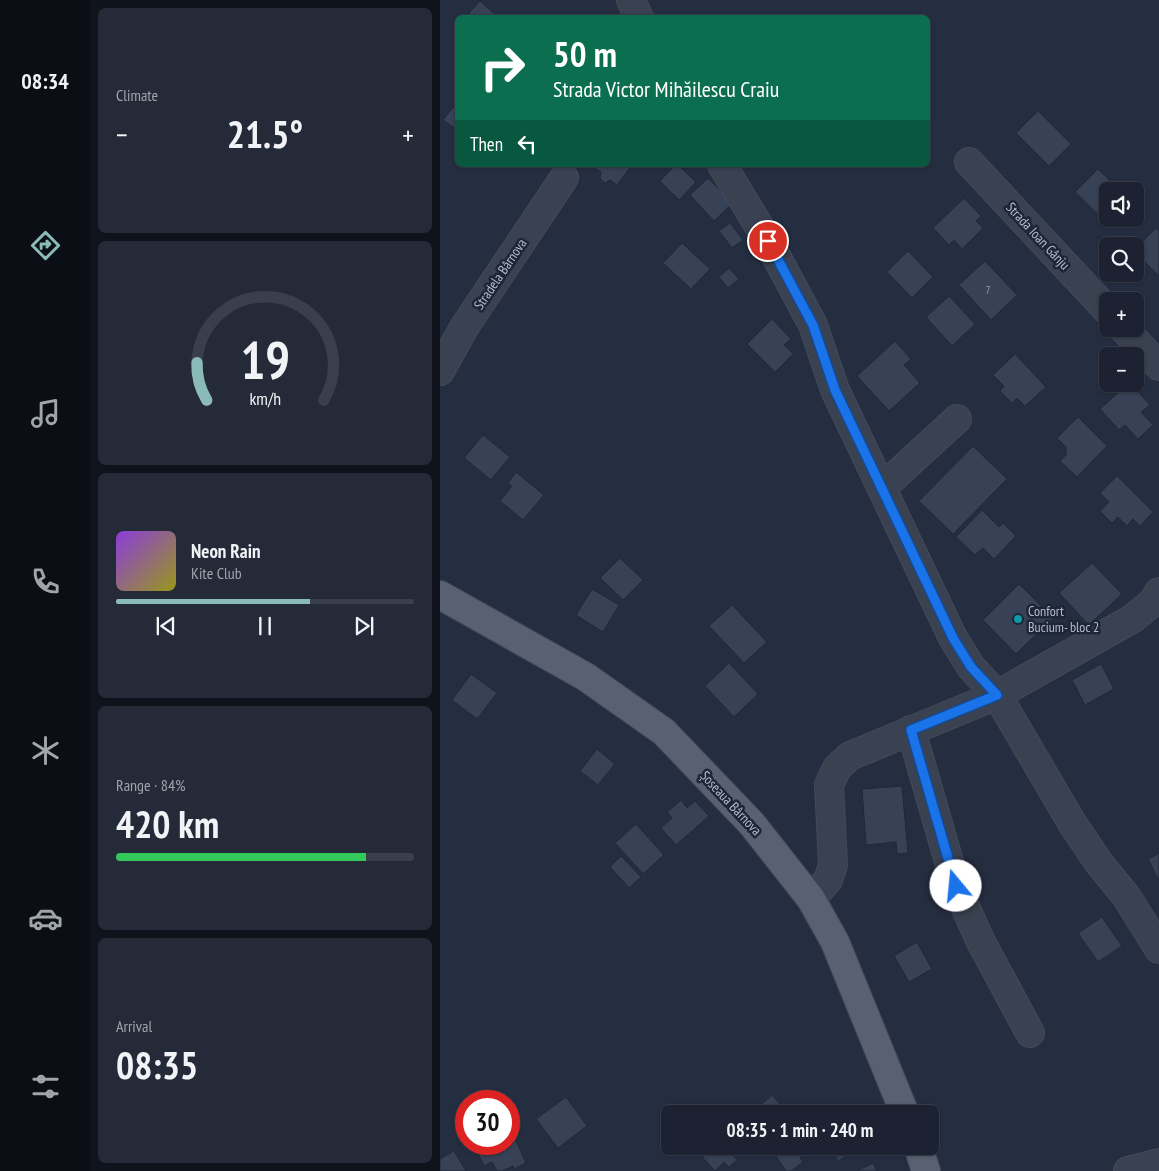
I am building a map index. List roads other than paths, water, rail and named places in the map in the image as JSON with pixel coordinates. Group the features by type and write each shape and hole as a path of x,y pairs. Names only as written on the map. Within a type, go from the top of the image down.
{"main road":[{"name":"Șoseaua Bârnova","path":"440,595 586,677 664,732 752,824 811,899 835,942 901,1105"},
{"path":"921,1155 926,1171"}],"street":[{"path":"631,0 638,15"},
{"name":"Strada Ioan Gânju","path":"969,162 1099,301"},
{"path":"723,167 768,241 813,325 835,390 883,487 953,638 971,667 997,695 1077,830 1099,863 1126,896 1159,949"},
{"name":"Stradela Bârnova","path":"440,371 465,326 564,178"},
{"path":"1132,337 1159,366"},
{"path":"883,487 957,419"},
{"path":"811,899 828,880 833,865 829,785 837,768 850,756 997,695 1132,619 1153,602 1159,592"},
{"path":"911,730 956,886 980,940 1030,1034"},
{"path":"1128,1171 1159,1163"}],"place":[{"name":"Confort Bucium- bloc 2","path":"1018,619"}]}
